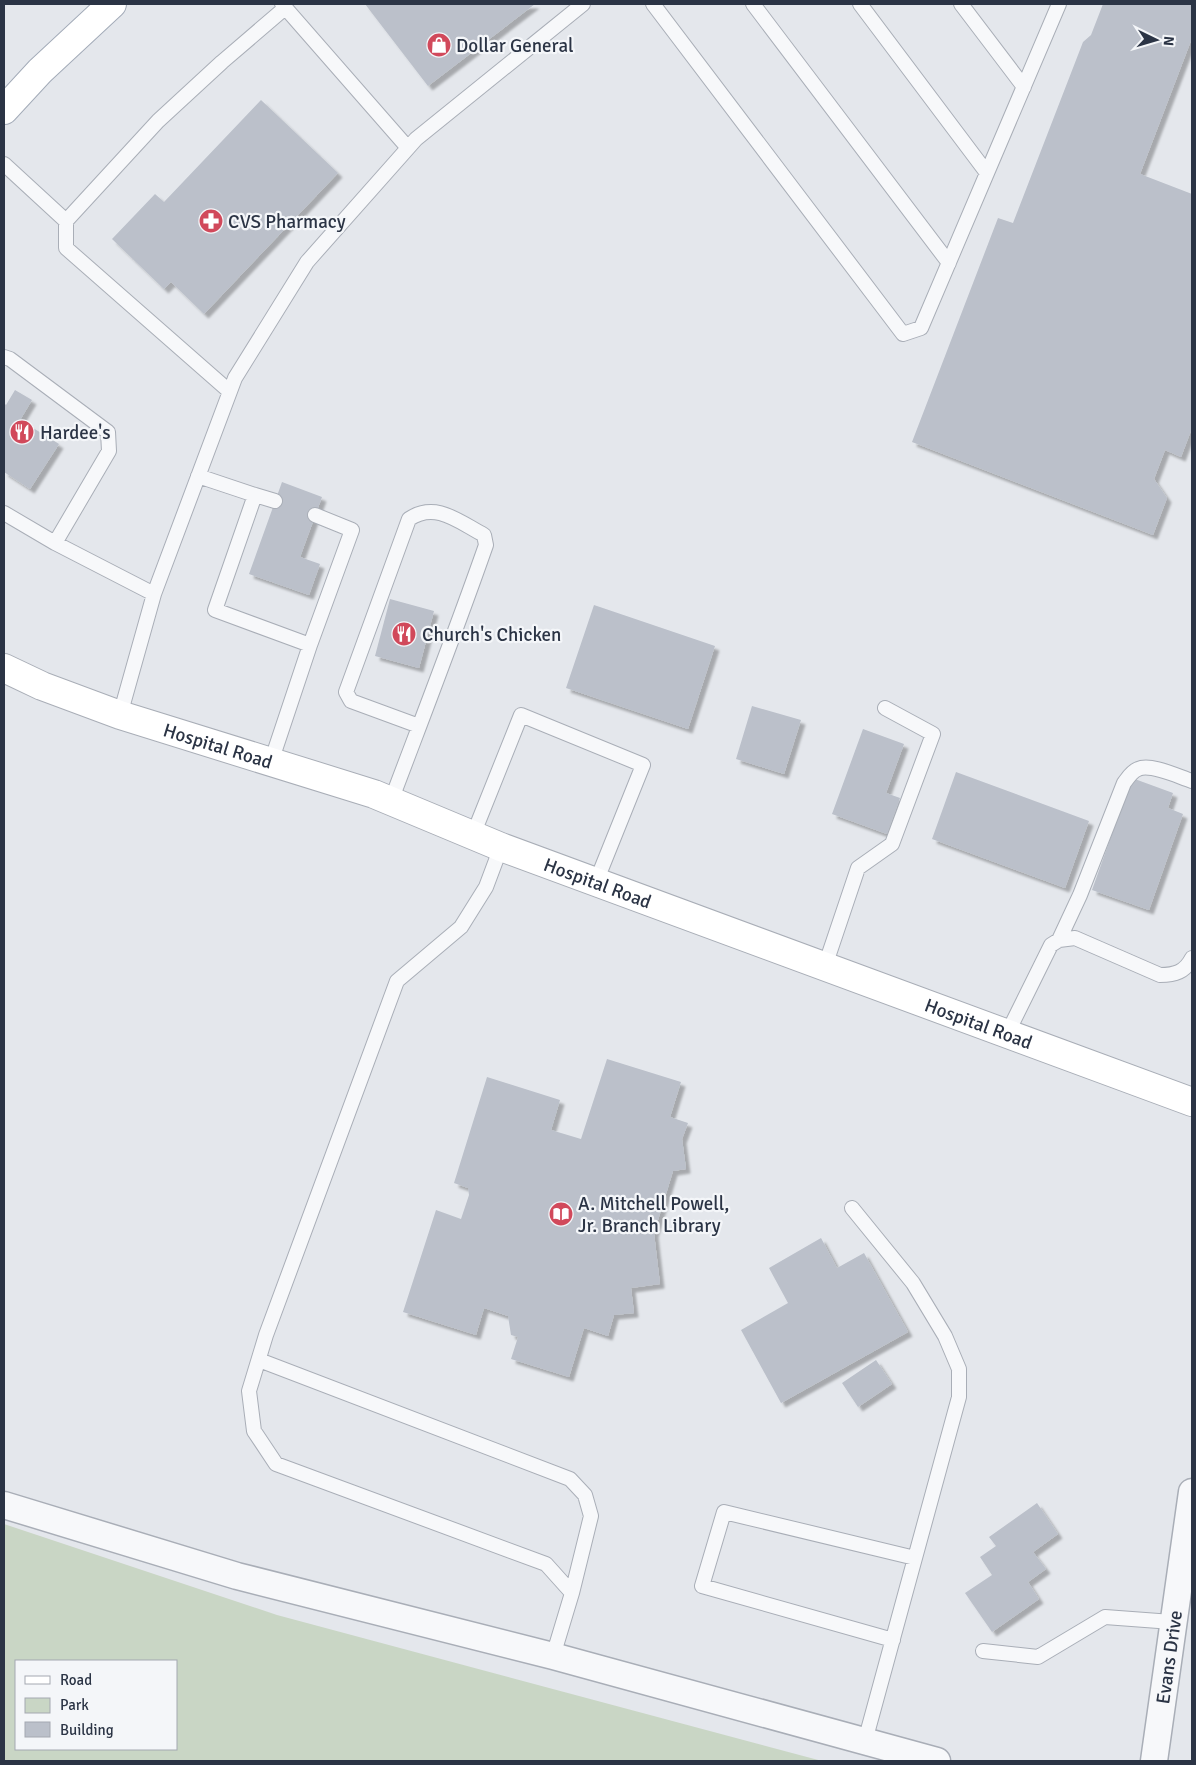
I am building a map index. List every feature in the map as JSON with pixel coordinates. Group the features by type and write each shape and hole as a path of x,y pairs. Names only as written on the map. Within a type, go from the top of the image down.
{"street":[{"path":"4,110 40,71 112,4"},
{"name":"Hospital Road","path":"5,671 120,715 374,794 501,847 1192,1102"},
{"name":"Evans Drive","path":"1154,1761 1172,1622 1192,1492"},
{"path":"4,1505 238,1576 553,1656 937,1761"}],"lane":[{"path":"120,715 154,594 229,391 235,378 306,262 416,139 583,4"},
{"path":"653,4 903,334 921,328 1059,4"},
{"path":"753,4 949,263"},
{"path":"860,4 987,173"},
{"path":"961,4 1024,87"},
{"path":"229,391 66,248 66,221 158,121 284,6 408,148"},
{"path":"4,164 66,221"},
{"path":"4,358 10,360 108,432 109,451 55,543"},
{"path":"198,476 275,501"},
{"path":"255,495 215,610 310,646"},
{"path":"391,801 419,726 486,545 484,535 441,513 427,511 409,519 346,692 351,701 419,726"},
{"path":"4,513 55,543 154,594"},
{"path":"271,762 352,530 315,515"},
{"path":"824,966 858,868 892,844 933,734 885,708"},
{"path":"472,835 521,715 643,765 596,882"},
{"path":"1059,940 1080,895 1124,783 1131,774 1138,769 1151,768 1192,782"},
{"path":"501,847 486,887 461,927 397,981 266,1335 250,1392 254,1431 276,1464 546,1564 572,1593"},
{"path":"1007,1034 1051,945 1059,940 1075,938 1160,975 1180,973 1189,966 1192,958"},
{"path":"852,1208 913,1283 945,1336 959,1369 959,1397 865,1741"},
{"path":"259,1360 570,1479 584,1495 591,1516 572,1593 553,1656"},
{"path":"892,1640 702,1586 724,1512 915,1558"},
{"path":"983,1651 1038,1657 1106,1617 1172,1622"}],"green space":[{"path":"4,1524 277,1615 822,1761 4,1761"}],"building":[{"name":"Dollar General","path":"365,4 535,4 428,86"},
{"path":"1103,4 1192,4 1192,38 1140,174 1192,194 1192,428 1181,457 1165,450 1154,479 1167,498 1153,535 912,442 998,218 1013,223 1083,42 1091,35"},
{"name":"CVS Pharmacy","path":"261,100 338,173 204,314 171,282 164,289 112,239 155,194 164,202"},
{"name":"Hardee's","path":"15,390 32,400 20,420 59,444 30,489 4,472 4,403 6,405"},
{"path":"282,482 322,497 300,557 320,564 309,595 249,574"},
{"name":"Church's Chicken","path":"390,599 434,611 419,668 375,656"},
{"path":"594,605 715,646 688,729 566,688"},
{"path":"752,706 801,720 784,774 736,759"},
{"path":"863,729 904,744 886,793 900,798 887,834 832,814"},
{"path":"956,772 1089,821 1065,888 932,839"},
{"path":"1132,778 1173,793 1168,808 1183,814 1149,910 1092,890"},
{"name":"A. Mitchell Powell, Jr. Branch Library","path":"607,1059 681,1082 670,1117 688,1123 682,1139 686,1169 673,1171 654,1233 660,1284 631,1288 634,1313 614,1315 608,1336 584,1328 569,1377 511,1359 518,1337 511,1335 508,1316 484,1308 476,1335 403,1312 436,1210 461,1219 469,1195 468,1188 454,1183 487,1077 560,1100 551,1130 581,1139"},
{"path":"821,1238 837,1268 864,1253 908,1332 781,1403 741,1330 788,1303 769,1268"},
{"path":"876,1360 892,1384 858,1407 842,1383"},
{"path":"1037,1503 1058,1534 1033,1552 1046,1569 1028,1582 1039,1599 992,1632 965,1593 992,1575 980,1557 996,1546 989,1537"}],"place":[{"name":"Dollar General","path":"439,45"},
{"name":"CVS Pharmacy","path":"211,221"},
{"name":"Hardee's","path":"22,432"},
{"name":"Church's Chicken","path":"404,634"},
{"name":"A. Mitchell Powell, Jr. Branch Library","path":"561,1214"}]}
